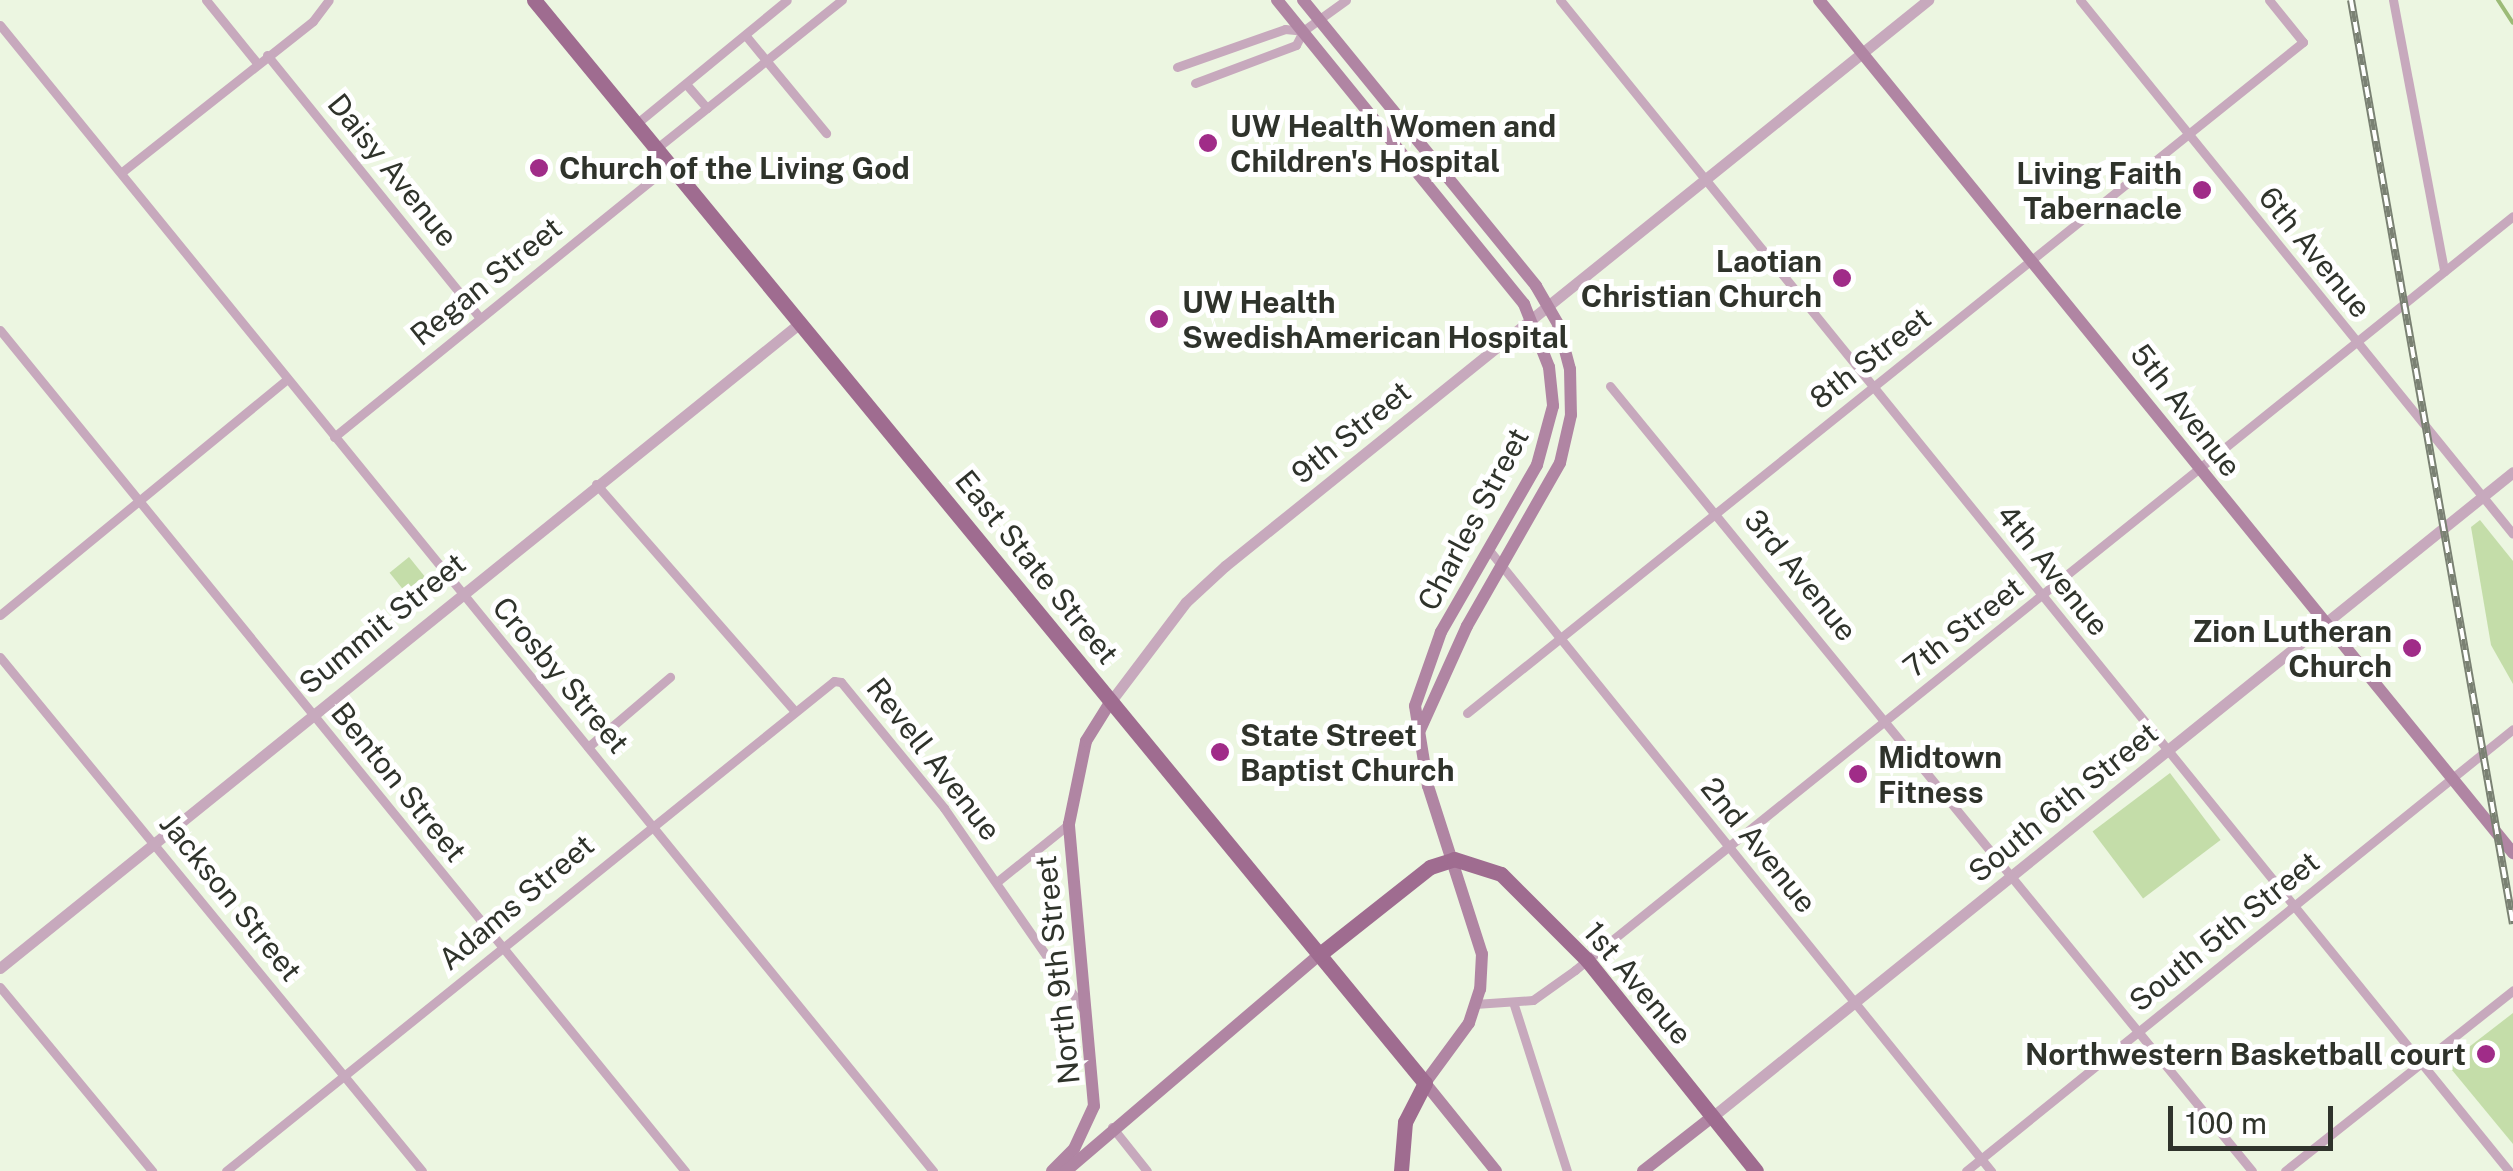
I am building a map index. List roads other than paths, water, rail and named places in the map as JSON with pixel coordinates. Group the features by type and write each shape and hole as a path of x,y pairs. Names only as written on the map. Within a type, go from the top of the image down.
{"main road":[{"name":"East State Street","path":"534,0 1496,1171"},
{"name":"Charles Street","path":"1277,0 1532,316 1550,367 1548,436 1422,675 1415,706 1428,786 1482,954 1475,1004 1425,1083"},
{"name":"Charles Street","path":"1303,0 1547,304 1565,344 1571,415 1560,463 1467,626 1420,730"},
{"name":"5th Avenue","path":"1819,0 2513,853"},
{"name":"North 9th Street","path":"1052,1171 1074,1148 1094,1106 1069,824 1086,741 1111,700"},
{"path":"1066,1171 1112,1126 1320,954 1430,867 1454,860"},
{"name":"1st Avenue","path":"1454,860 1500,874 1587,960 1756,1171"},
{"path":"1400,1171 1405,1122 1425,1083"},
{"name":"South 6th Street","path":"1644,1171 1712,1117"}],"street":[{"path":"206,0 257,63"},
{"path":"122,172 268,55 329,0"},
{"path":"636,124 787,0"},
{"path":"656,148 842,0"},
{"path":"1195,82 1296,46 1303,31 1346,0"},
{"name":"4th Avenue","path":"1560,0 2509,1171"},
{"name":"9th Street","path":"1111,700 1186,602 1532,316 1928,0"},
{"name":"6th Avenue","path":"2080,0 2513,534"},
{"name":"8th Street","path":"1467,713 2303,42 2269,0"},
{"path":"2394,0 2444,271"},
{"name":"Crosby Street","path":"0,25 933,1171"},
{"path":"1177,67 1285,30 1303,31"},
{"path":"746,36 826,133"},
{"name":"Daisy Avenue","path":"268,55 480,318"},
{"path":"686,84 707,108"},
{"name":"Regan Street","path":"334,437 670,165"},
{"name":"7th Street","path":"1475,1004 1514,1005 1533,1000 1587,960 2513,216"},
{"name":"Summit Street","path":"0,968 310,712 800,323"},
{"name":"Benton Street","path":"0,330 685,1171"},
{"path":"0,615 287,379"},
{"name":"3rd Avenue","path":"1610,386 2252,1171"},
{"name":"South 6th Street","path":"1712,1117 2513,472"},
{"path":"596,484 792,708"},
{"name":"2nd Avenue","path":"1489,550 1991,1171"},
{"name":"Jackson Street","path":"0,656 422,1171"},
{"path":"588,747 670,676"},
{"name":"Adams Street","path":"226,1171 792,708 826,683 841,682"},
{"name":"Revell Avenue","path":"841,682 998,881 1087,1016"},
{"name":"South 5th Street","path":"1966,1171 2513,729"},
{"path":"998,881 1069,824"},
{"path":"0,987 152,1171"},
{"path":"2286,1171 2513,990"},
{"path":"1514,1005 1567,1171"},
{"path":"1112,1126 1147,1171"}],"waterway":[{"path":"2498,0 2513,23"}],"railway":[{"path":"2351,0 2513,924"}],"place":[{"name":"UW Health Women and Children's Hospital","path":"1208,143"},
{"name":"Church of the Living God","path":"539,168"},
{"name":"Living Faith Tabernacle","path":"2202,190"},
{"name":"Laotian Christian Church","path":"1842,278"},
{"name":"UW Health SwedishAmerican Hospital","path":"1159,319"},
{"name":"Zion Lutheran Church","path":"2412,648"},
{"name":"State Street Baptist Church","path":"1220,752"},
{"name":"Midtown Fitness","path":"1858,774"},
{"name":"Northwestern Basketball court","path":"2486,1054"}]}
